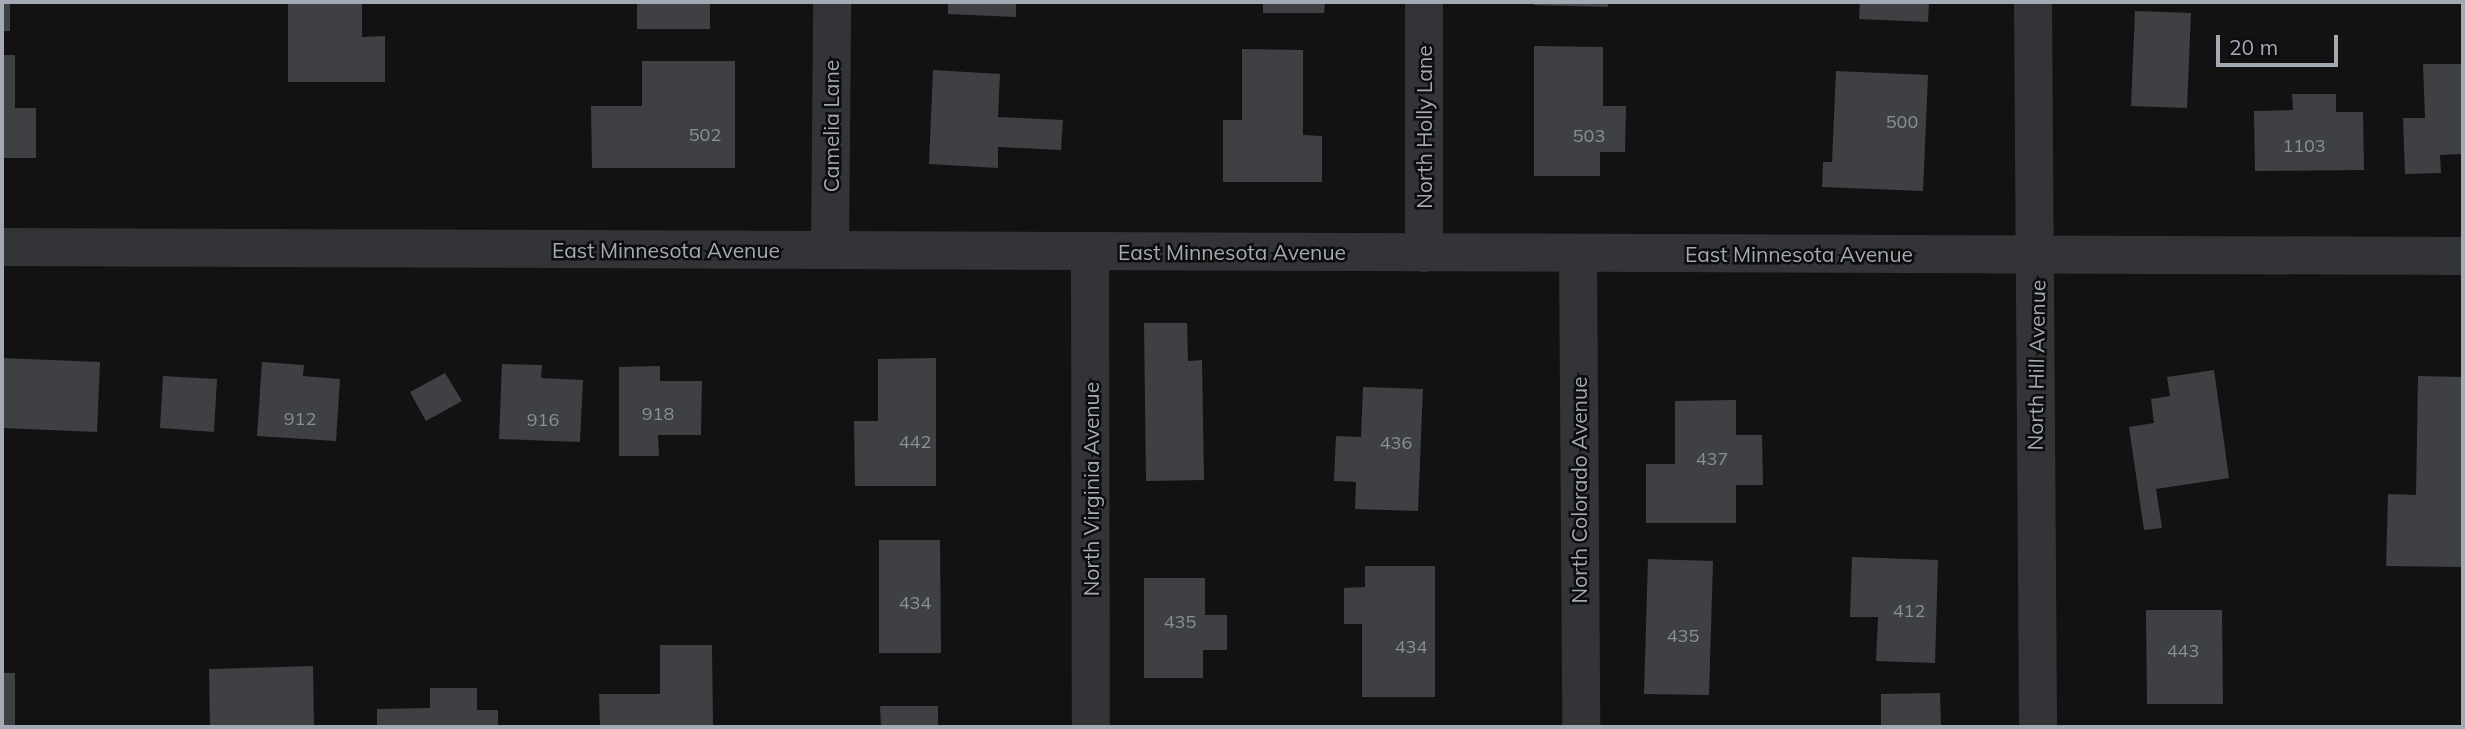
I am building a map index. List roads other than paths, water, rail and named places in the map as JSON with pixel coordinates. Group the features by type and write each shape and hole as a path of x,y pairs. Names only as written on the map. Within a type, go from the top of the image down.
{"street":[{"name":"Camelia Lane","path":"830,250 832,2"},
{"name":"North Holly Lane","path":"1424,2 1424,253"},
{"name":"North Hill Avenue","path":"2033,2 2038,727"},
{"name":"East Minnesota Avenue","path":"2,247 2463,256"},
{"name":"North Virginia Avenue","path":"1090,251 1091,727"},
{"name":"North Colorado Avenue","path":"1578,253 1581,727"}]}
